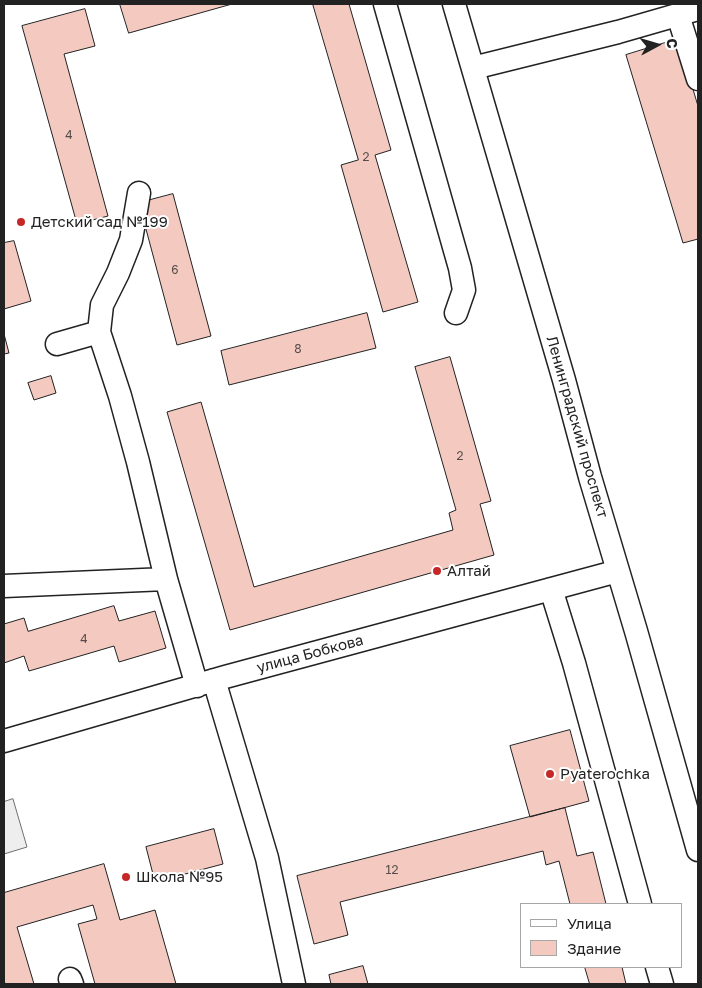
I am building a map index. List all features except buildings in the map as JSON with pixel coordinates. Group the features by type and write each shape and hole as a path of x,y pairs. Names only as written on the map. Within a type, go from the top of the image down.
{"street":[{"path":"385,4 460,268 464,290 456,313"},
{"name":"Ленинградский проспект","path":"454,4 698,850"},
{"path":"473,68 618,32 688,12 698,79"},
{"path":"139,193 131,240 118,273 102,305 99,332 120,396 166,579 267,858 294,984"},
{"path":"57,344 99,332"},
{"name":"улица Бобкова","path":"4,741 205,683 618,571"},
{"path":"4,586 166,579"},
{"path":"551,588 574,663 640,903"},
{"path":"657,968 662,984"}],"shaded area":[{"path":"13,799 27,847 4,854 4,802"}],"place":[{"name":"Детский сад №199","path":"21,222"},
{"name":"Алтай","path":"437,571"},
{"name":"Pyaterochka","path":"550,774"},
{"name":"Школа №95","path":"126,877"}]}
